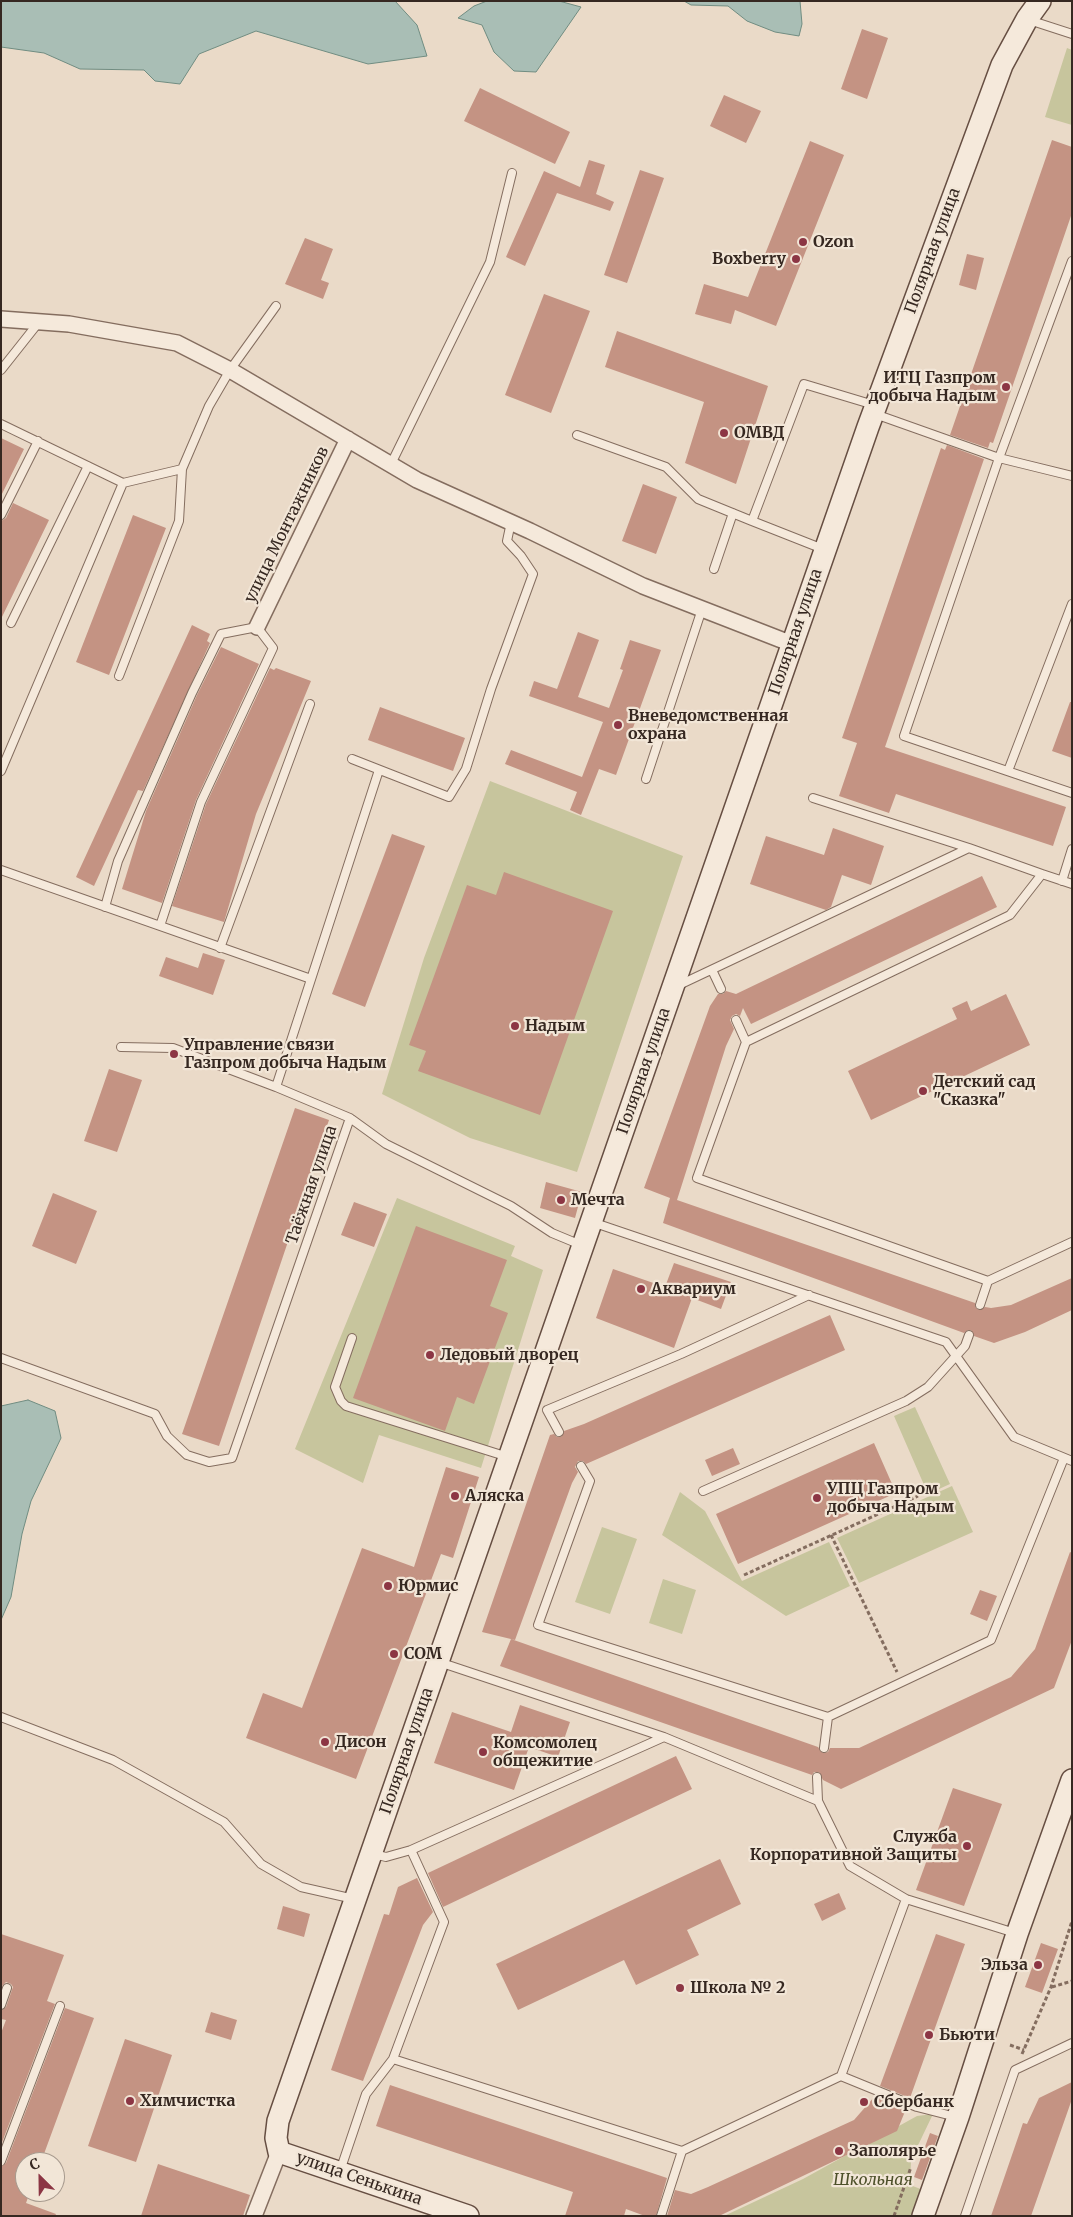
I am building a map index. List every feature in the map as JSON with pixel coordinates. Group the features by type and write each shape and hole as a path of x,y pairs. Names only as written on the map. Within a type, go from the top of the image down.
{"street":[{"name":"Полярная улица","path":"279,2152 276,2138 278,2121 510,1458 538,1408 591,1222 825,550 982,113 1002,65 1027,19 1040,1"},
{"path":"1,319 70,324 177,343 230,370 417,480 511,522 643,586 792,644"},
{"name":"улица Монтажников","path":"257,627 348,438"},
{"path":"923,2216 958,2117 1017,1934 1072,1780"},
{"path":"254,2216 279,2152"},
{"name":"улица Сенькина","path":"279,2152 340,2171 460,2214"}],"lane":[{"path":"1027,19 1072,34"},
{"path":"391,464 490,262 512,173"},
{"path":"1072,261 999,458 904,736 1072,793"},
{"path":"119,676 179,521 182,469 209,406 230,370 276,306"},
{"path":"1,370 40,322"},
{"path":"752,521 804,384 999,458 1072,476"},
{"path":"1,424 123,483 182,469"},
{"path":"577,435 666,467 698,499 825,550"},
{"path":"1,515 38,441"},
{"path":"11,623 88,466"},
{"path":"1,770 123,483"},
{"path":"714,569 733,513"},
{"path":"352,759 449,797 466,769 491,689 533,574 521,556 507,541 511,522"},
{"path":"1008,771 1072,604"},
{"path":"646,779 702,609"},
{"path":"105,907 118,861 192,693 221,634 257,627 273,648 201,802 160,926"},
{"path":"220,948 310,704"},
{"path":"276,1087 379,770"},
{"path":"813,798 969,848 1072,884"},
{"path":"673,988 969,848"},
{"path":"1062,881 1072,849"},
{"path":"1,870 311,979"},
{"path":"1042,874 1010,915 746,1042 696,1178 988,1281 1072,1242"},
{"path":"712,970 721,989"},
{"path":"736,1020 746,1042"},
{"path":"121,1047 172,1048 276,1087 350,1118"},
{"name":"Таёжная улица","path":"1,1358 155,1414 168,1436 187,1455 209,1462 232,1458 350,1118 386,1144 511,1206 552,1233 583,1246"},
{"path":"581,1466 590,1481 538,1625 828,1717 991,1640 1068,1460 1014,1437 946,1342 591,1222"},
{"path":"980,1305 988,1281"},
{"path":"559,1432 538,1408 680,1354 809,1295"},
{"path":"703,1491 906,1401 928,1387 966,1346 969,1335"},
{"path":"352,1338 335,1387 341,1401 346,1406 510,1458"},
{"path":"439,1662 664,1737 818,1801"},
{"path":"1,1717 113,1760 224,1822 261,1864 301,1887 356,1900"},
{"path":"824,1748 828,1717"},
{"path":"372,1854 386,1856 411,1850 664,1737"},
{"path":"817,1777 818,1801 850,1866 906,1899 1017,1934"},
{"path":"340,2171 366,2094 393,2059 444,1922 411,1850"},
{"path":"393,2059 682,2151 841,2076 906,1899"},
{"path":"1,2005 7,1988"},
{"path":"1,2161 60,2006"},
{"path":"965,2216 1015,2070 1072,2043"},
{"path":"841,2076 917,2107 958,2117"},
{"path":"661,2216 682,2151"}],"path":[{"path":"744,1575 918,1496"},
{"path":"831,1535 902,1682"},
{"path":"1015,2070 1051,1987 1072,1921"},
{"path":"1051,1987 1072,1981"},
{"path":"1010,2045 1024,2050"},
{"path":"894,2216 911,2167"}],"green space":[{"path":"1067,48 1072,50 1072,125 1045,117"},
{"name":"Надым","path":"490,781 683,856 577,1172 470,1138 382,1094 424,958"},
{"path":"397,1198 515,1246 511,1256 543,1270 481,1468 379,1435 363,1483 295,1449"},
{"path":"915,1407 950,1484 928,1494 894,1416"},
{"path":"952,1486 973,1532 859,1583 837,1538"},
{"path":"680,1492 705,1511 742,1581 829,1542 850,1586 786,1616 662,1535"},
{"path":"602,1527 637,1539 610,1614 575,1602"},
{"path":"663,1579 696,1590 682,1634 649,1623"},
{"name":"Школьная","path":"933,2114 911,2160 910,2185 926,2191 917,2216 724,2216 803,2179 917,2116"}],"shaded area":[{"path":"1,1 395,1 417,25 427,56 368,64 256,31 199,54 180,84 155,81 144,70 80,69 44,53 1,47"},
{"path":"487,1 559,1 581,7 536,72 514,71 494,52 482,25 458,18 474,6"},
{"path":"684,1 800,1 802,24 799,36 775,32 747,21 728,6 691,5"},
{"path":"28,1400 55,1411 61,1438 31,1501 22,1534 11,1597 1,1620 1,1406"}],"building":[{"path":"862,29 888,38 867,99 841,89"},
{"path":"480,88 570,132 555,164 464,121"},
{"path":"724,95 761,111 746,143 710,126"},
{"path":"1052,140 1072,147 1072,213 993,443 990,442 988,448 950,435"},
{"path":"810,141 844,155 776,326 735,310 731,324 695,314 704,284 748,297"},
{"path":"589,160 605,165 596,194 614,202 610,211 557,193 525,266 506,257 544,171 580,187"},
{"path":"640,170 664,178 627,283 604,275"},
{"path":"305,238 333,249 321,280 329,283 323,299 285,284"},
{"path":"967,254 984,258 976,290 959,285"},
{"path":"544,294 590,311 551,413 505,395"},
{"name":"ОМВД","path":"617,331 768,386 736,484 685,463 704,402 605,367"},
{"path":"1,438 24,449 1,496"},
{"path":"947,445 984,459 885,747 1066,807 1053,846 896,794 889,813 839,796 857,743 842,738 941,448 945,450"},
{"path":"643,484 677,497 656,554 622,541"},
{"path":"13,503 49,520 1,619 1,521 6,518"},
{"path":"133,515 166,528 109,675 76,662"},
{"path":"192,625 210,634 207,641 210,643 143,791 138,790 94,886 76,877"},
{"path":"578,632 599,640 578,697 609,708 623,670 620,669 630,640 661,650 616,775 599,769 581,815 570,810 577,792 505,764 511,750 582,777 603,722 529,696 534,681 557,689"},
{"path":"221,647 259,664 196,800 162,903 122,889 146,811 197,695"},
{"path":"270,668 274,670 276,668 311,681 256,814 224,922 172,906 206,804"},
{"path":"1070,702 1072,702 1072,758 1052,751"},
{"path":"380,707 465,738 453,771 368,740"},
{"path":"833,828 884,846 871,885 842,875 831,907 826,910 750,884 766,836 824,855"},
{"path":"392,834 425,846 365,1007 332,994"},
{"path":"504,872 613,911 540,1115 418,1071 426,1051 409,1045 467,885 496,895"},
{"path":"982,876 997,907 751,1024 743,1008 740,1016 736,1014 732,1016 730,1020 734,1029 726,1046 677,1200 975,1303 976,1308 979,1310 985,1307 1011,1305 1072,1278 1072,1310 1025,1332 994,1343 974,1336 971,1330 964,1333 663,1223 670,1198 644,1188 710,1006 718,994 723,994 726,991 736,994"},
{"path":"203,953 225,960 213,995 159,976 166,957 198,968"},
{"path":"1006,994 1030,1045 871,1120 848,1071 957,1019 952,1008 967,1001 971,1011"},
{"path":"109,1069 142,1080 117,1152 84,1141"},
{"path":"295,1108 329,1120 219,1446 182,1434"},
{"name":"Мечта","path":"546,1182 582,1192 575,1218 540,1208"},
{"path":"53,1193 97,1211 76,1264 32,1246"},
{"path":"354,1202 387,1214 374,1247 341,1235"},
{"name":"Ледовый дворец","path":"416,1226 507,1260 490,1306 508,1313 474,1404 457,1397 445,1431 353,1398"},
{"path":"674,1263 731,1282 721,1309 692,1298 674,1348 596,1318 613,1269 665,1287"},
{"path":"830,1315 845,1350 586,1464 583,1461 578,1461 575,1467 578,1472 572,1483 515,1640 482,1632 550,1435 554,1434 557,1437 561,1437 564,1431 584,1424"},
{"path":"874,1443 896,1493 738,1564 716,1514"},
{"path":"733,1448 740,1464 712,1476 705,1460"},
{"path":"446,1467 479,1477 453,1558 441,1554 356,1779 246,1738 263,1693 302,1708 362,1548 414,1567"},
{"path":"1070,1552 1072,1553 1072,1640 1054,1688 841,1789 823,1780 819,1772 814,1772 812,1775 500,1666 511,1639 818,1747 823,1753 828,1752 830,1748 859,1748 1011,1677 1035,1649"},
{"path":"980,1590 997,1596 987,1621 970,1614"},
{"name":"Комсомолец общежитие","path":"520,1705 570,1722 558,1757 529,1747 514,1790 434,1763 452,1712 511,1732"},
{"path":"676,1756 692,1789 443,1907 428,1873"},
{"path":"953,1788 1002,1804 964,1906 916,1890"},
{"path":"720,1859 741,1904 687,1930 699,1955 636,1985 624,1960 518,2010 496,1964"},
{"path":"417,1878 433,1912 423,1925 363,2081 331,2070 384,1914 389,1915 398,1887"},
{"path":"839,1893 846,1909 822,1921 814,1904"},
{"path":"283,1906 310,1914 304,1937 277,1929"},
{"path":"1,1934 64,1955 47,2001 55,2004 1,2145 1,2033 6,2020 1,2019 1,2011 6,2007 13,1987 6,1982 1,1987"},
{"path":"936,1934 965,1944 910,2098 880,2086"},
{"path":"1041,1943 1058,1949 1042,1993 1025,1987"},
{"path":"65,2008 94,2018 45,2152 15,2152 15,2202 26,2202 56,2214 55,2216 1,2216 1,2167 6,2163"},
{"path":"211,2012 237,2020 231,2040 205,2032"},
{"name":"Химчистка","path":"125,2039 172,2055 136,2162 88,2146"},
{"path":"1072,2082 1072,2099 1031,2216 991,2216 1023,2123 1027,2124 1039,2098"},
{"path":"390,2085 667,2178 656,2216 645,2216 626,2209 624,2216 565,2216 573,2192 376,2126"},
{"path":"875,2096 906,2109 897,2131 719,2216 667,2216 675,2190 691,2194 854,2120"},
{"path":"930,2133 938,2136 922,2180 914,2177"},
{"path":"158,2164 250,2195 243,2216 141,2216"}],"place":[{"name":"Ozon","path":"803,242"},
{"name":"Boxberry","path":"796,259"},
{"name":"ИТЦ Газпром добыча Надым","path":"1006,387"},
{"name":"ОМВД","path":"724,433"},
{"name":"Вневедомственная охрана","path":"618,725"},
{"name":"Надым","path":"515,1026"},
{"name":"Управление связи Газпром добыча Надым","path":"174,1054"},
{"name":"Детский сад \"Сказка\"","path":"923,1091"},
{"name":"Мечта","path":"561,1200"},
{"name":"Аквариум","path":"641,1289"},
{"name":"Ледовый дворец","path":"430,1355"},
{"name":"Аляска","path":"455,1496"},
{"name":"УПЦ Газпром добыча Надым","path":"817,1498"},
{"name":"Юрмис","path":"388,1586"},
{"name":"СОМ","path":"394,1654"},
{"name":"Дисон","path":"325,1742"},
{"name":"Комсомолец общежитие","path":"483,1752"},
{"name":"Служба Корпоративной Защиты","path":"967,1846"},
{"name":"Эльза","path":"1038,1965"},
{"name":"Школа № 2","path":"680,1988"},
{"name":"Бьюти","path":"929,2035"},
{"name":"Химчистка","path":"130,2101"},
{"name":"Сбербанк","path":"864,2102"},
{"name":"Заполярье","path":"839,2151"}]}
